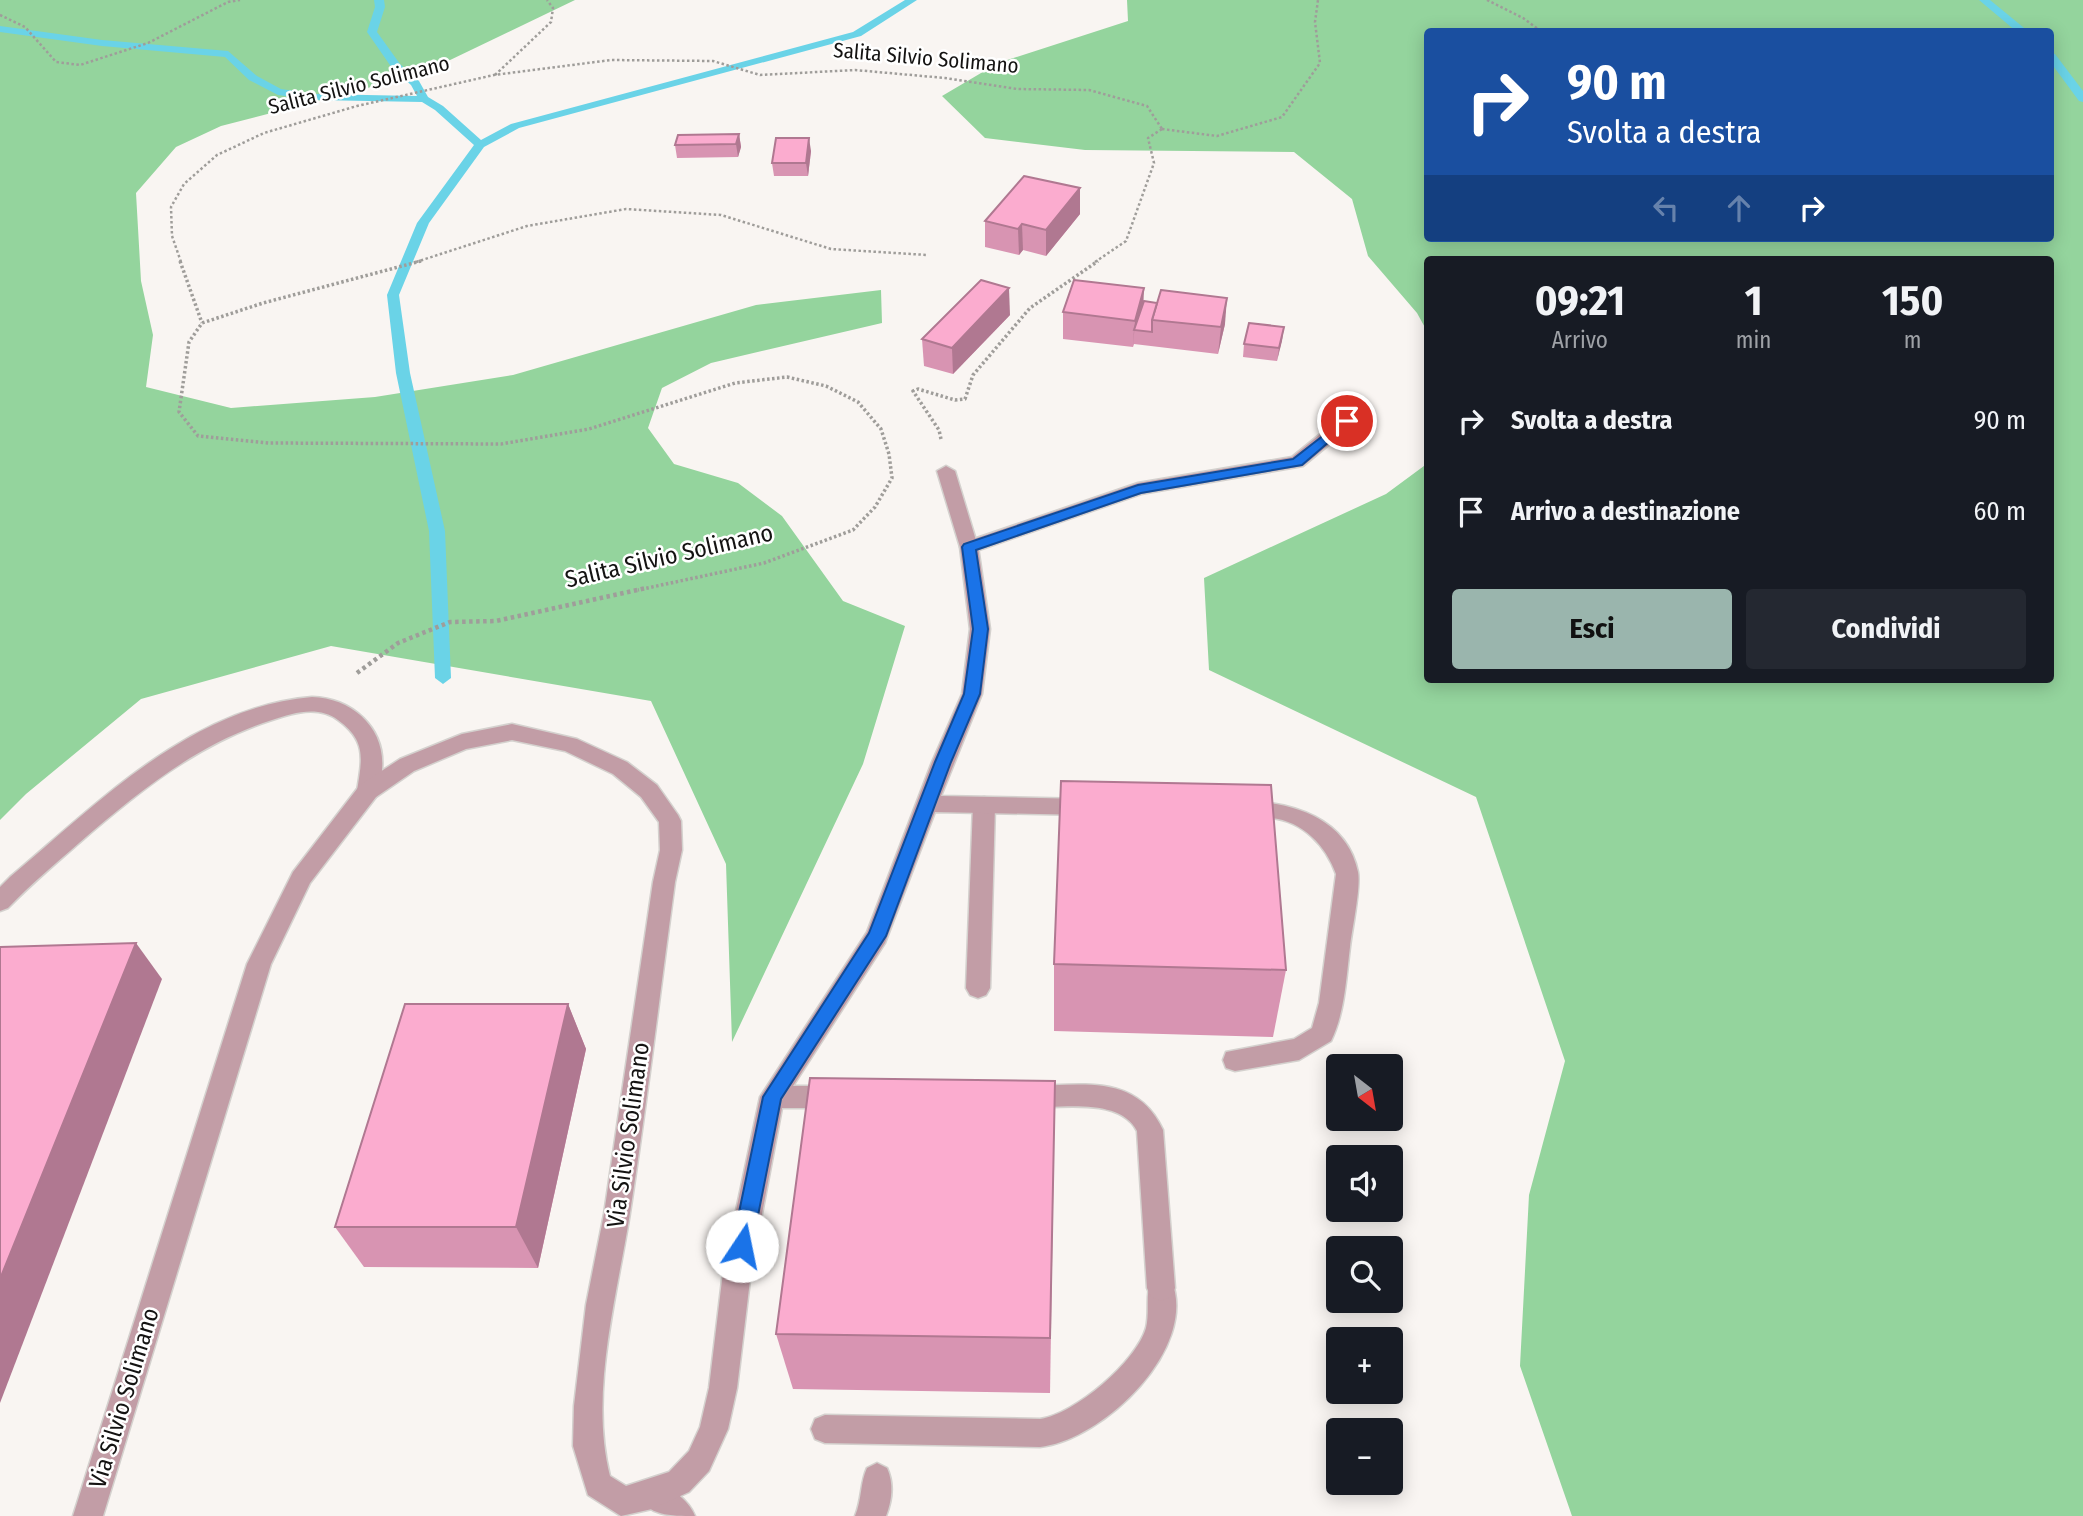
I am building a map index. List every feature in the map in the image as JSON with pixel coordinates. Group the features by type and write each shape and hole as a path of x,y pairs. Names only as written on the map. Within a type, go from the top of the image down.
{"street":[{"path":"946,471 969,547 1138,489 1297,462 1347,421"},
{"name":"Via Silvio Solimano","path":"88,1516 259,964 301,878 368,791 407,765 462,743 512,732 570,744 620,768 649,790 670,821 671,850 664,882 617,1214 600,1306 588,1406 588,1446 598,1485 623,1502 652,1494 679,1482 699,1461 714,1429 723,1388 737,1272 772,1097 877,936 972,694 980,629 969,547"},
{"path":"0,902 18,883 150,774 208,737 281,709 308,702 328,704 344,712 364,729 374,751 368,791"},
{"path":"928,804 1105,807"},
{"path":"978,988 984,805"},
{"path":"1224,809 1276,810 1306,821 1324,834 1339,852 1347,874 1331,1003 1322,1034 1299,1049 1235,1060"},
{"path":"772,1097 854,1097"},
{"path":"825,1429 1040,1433 1066,1428 1129,1376 1148,1353 1160,1328 1161,1289 1150,1130 1142,1115 1114,1097 1005,1097"},
{"path":"870,1516 875,1507 877,1478"},
{"path":"652,1494 680,1516"}],"path":[{"path":"0,15 24,27 56,62 80,65 148,43 228,2 240,0"},
{"path":"494,75 551,22 553,8 547,0"},
{"path":"946,471 939,430 913,391 918,388 955,400 965,399 973,375 1030,308 1126,241 1154,163 1149,138 1162,129 1217,136 1282,117 1320,63 1315,22 1318,0"},
{"path":"1488,0 1537,28"},
{"name":"Salita Silvio Solimano","path":"328,704 362,668 398,643 450,622 496,621 764,563 853,530 875,507 892,478 889,454 881,429 858,402 826,386 787,377 735,383 589,429 501,444 269,443 198,436 179,412 189,342 202,323 172,236 171,207 184,184 218,155 264,133 357,106 494,75 611,60 713,61 760,75 855,71 945,78 1017,89 1089,90 1147,106 1162,129"},
{"path":"202,323 263,303 389,271 527,226 626,209 721,215 831,249 927,255"}],"green space":[{"path":"0,0 575,0 421,74 221,126 176,147 136,193 141,281 153,335 146,387 231,408 375,397 513,375 756,305 881,290 882,323 711,363 662,388 648,428 674,464 738,483 782,516 843,601 905,626 863,764 732,1042 726,864 651,701 331,646 141,699 26,794 0,820"},
{"path":"1127,0 2083,0 2083,1516 1572,1516 1520,1366 1529,1195 1565,1061 1476,797 1209,670 1204,578 1386,494 1424,466 1424,683 2054,683 2054,256 1424,256 1424,326 1417,313 1368,256 1352,199 1294,152 1085,150 985,138 942,96 998,63 1128,21"}],"building":[{"path":"739,134 736,144 675,145 678,135"},
{"path":"776,138 809,138 806,163 772,163"},
{"path":"1024,176 1080,188 1046,230 1022,224 1018,229 985,221"},
{"path":"981,280 1009,288 952,348 922,339"},
{"path":"1074,280 1144,288 1135,321 1063,312"},
{"path":"1161,290 1227,298 1221,327 1152,320"},
{"path":"1144,301 1157,303 1152,332 1134,330"},
{"path":"1249,323 1284,327 1279,348 1244,344"},
{"path":"1061,781 1271,785 1286,970 1054,964"},
{"path":"136,943 0,1279 0,947"},
{"path":"405,1004 568,1004 516,1227 335,1227"},
{"path":"810,1078 1055,1081 1050,1338 776,1334"}],"waterway":[{"path":"379,0 380,7 372,32 396,66 415,83 424,99"},
{"path":"480,145 515,126 857,34 912,0"},
{"path":"1984,0 2019,28"},
{"path":"0,29 102,43 228,54 253,78 278,92 315,97 424,99"},
{"path":"2054,60 2083,99"},
{"path":"424,99 439,108 480,145"},
{"path":"443,678 437,531 403,373 393,295 423,223 480,145"}],"route":[{"path":"742,1246 772,1097 877,936 943,762 972,694 980,629 969,547 1138,489 1297,462 1347,421"}]}
